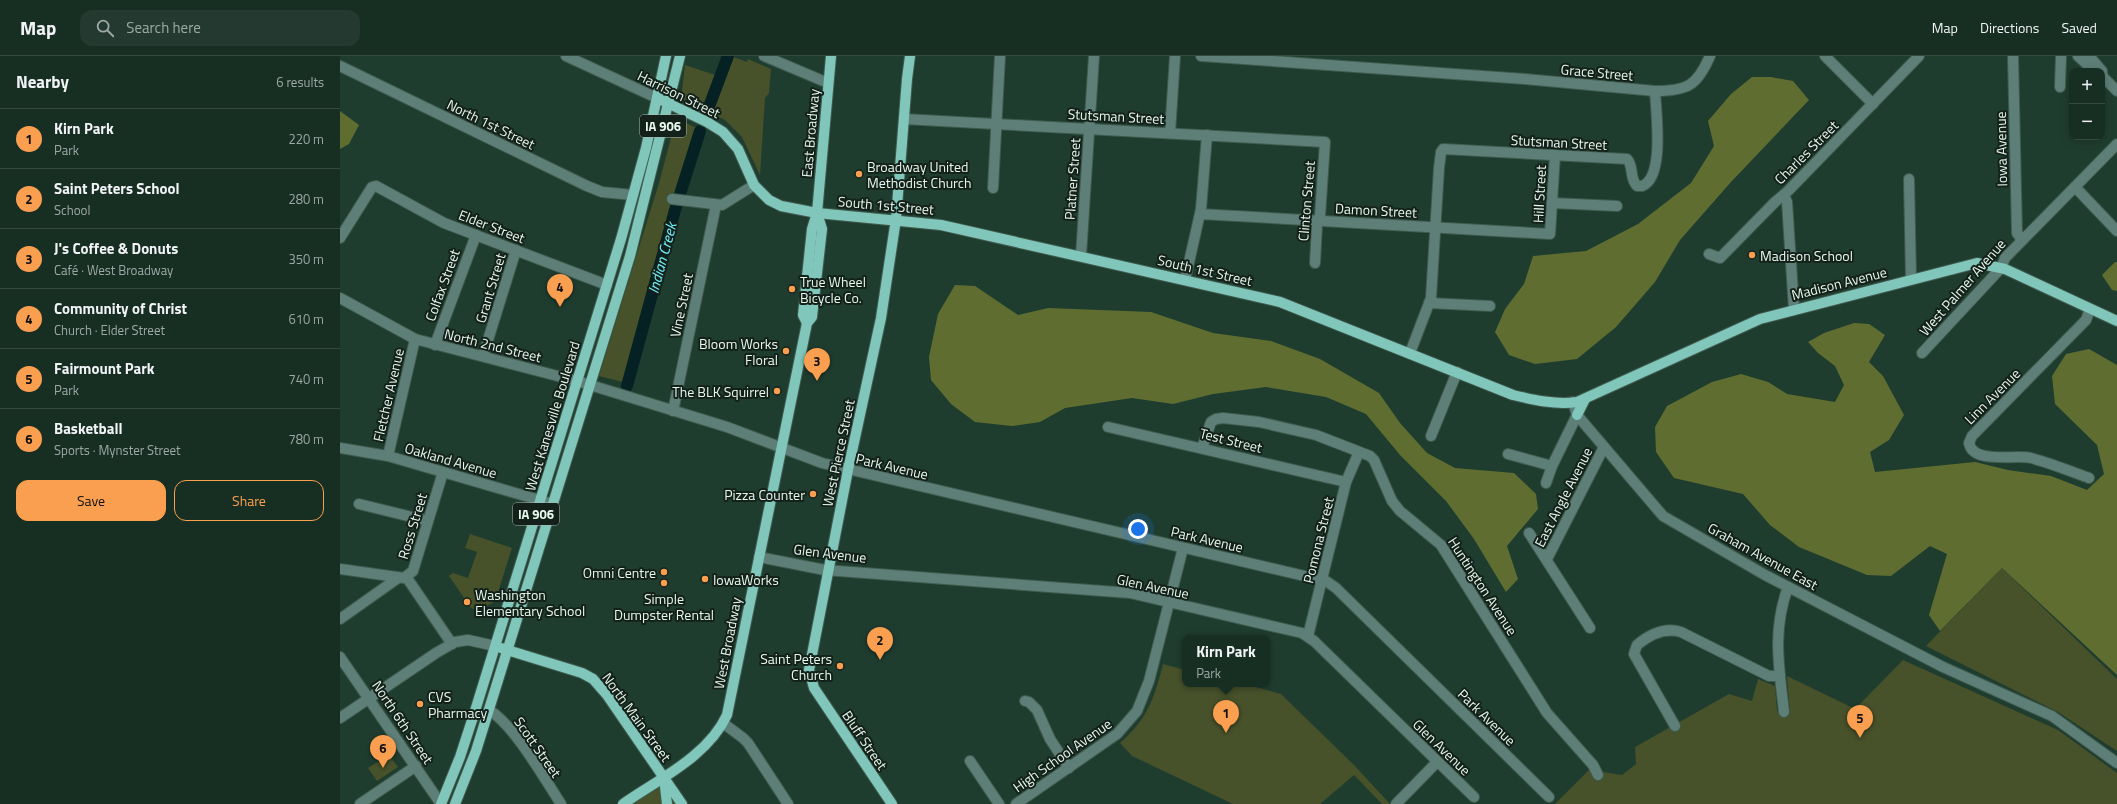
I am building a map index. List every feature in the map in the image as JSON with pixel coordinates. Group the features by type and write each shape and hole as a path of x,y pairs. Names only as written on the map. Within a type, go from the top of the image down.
{"main road":[{"name":"IA 906","path":"633,195 666,56"},
{"name":"IA 906","path":"668,103 680,56"},
{"name":"East Broadway","path":"817,213 831,56"},
{"name":"West Pierce Street","path":"816,691 810,678 809,670 848,470 881,318 896,219 910,56"},
{"name":"Harrison Street","path":"657,98 715,127 731,140 738,149 754,185"},
{"name":"West Kanesville Boulevard","path":"455,804 467,777 489,710 630,256 668,103"},
{"path":"754,185 769,200 781,206 817,213"},
{"name":"West Kanesville Boulevard","path":"441,804 460,757 495,646 607,285 633,195"},
{"name":"South 1st Street","path":"817,213 941,224 1280,302 1513,395 1563,403 1573,402"},
{"name":"West Broadway","path":"623,804 704,747 717,733 723,723 729,704 807,323 812,317 822,229 817,213"},
{"name":"Madison Avenue","path":"1573,402 1585,399 1760,319 1911,279 1977,264 2001,268 2117,321"},
{"path":"1577,414 1585,399"},
{"name":"North Main Street","path":"495,646 582,673 593,679 607,695 682,804"},
{"name":"Bluff Street","path":"816,691 892,804"},
{"path":"663,776 667,804"}],"street":[{"name":"Harrison Street","path":"566,56 657,98"},
{"path":"764,56 828,83"},
{"path":"993,188 1000,56"},
{"name":"Platner Street","path":"1081,256 1094,56"},
{"path":"1170,133 1175,56"},
{"name":"Grace Street","path":"1201,56 1655,91 1675,91 1689,86 1702,73 1710,56"},
{"path":"1825,56 1873,104"},
{"name":"Charles Street","path":"1709,254 1720,258 1784,195 1919,56"},
{"name":"Iowa Avenue","path":"2013,56 2017,233 2022,240"},
{"path":"2060,87 2061,56"},
{"path":"2078,56 2091,68"},
{"path":"2090,56 2098,68"},
{"name":"North 1st Street","path":"340,66 586,186 602,192 633,195"},
{"path":"2105,77 2117,91"},
{"name":"Stutsman Street","path":"1436,228 1441,152 1443,149 1628,159 1630,162 1632,178 1637,186 1646,185 1653,176 1657,163 1655,91"},
{"name":"Stutsman Street","path":"904,119 1325,142"},
{"path":"1185,280 1200,214 1207,136"},
{"name":"Clinton Street","path":"1315,263 1325,142"},
{"name":"West Palmer Avenue","path":"1922,353 2001,268 2006,258 2022,240 2117,144"},
{"path":"2110,151 2117,159"},
{"name":"Hill Street","path":"1550,234 1555,155"},
{"path":"1908,179 1911,279"},
{"path":"676,200 716,205 729,202 754,185"},
{"name":"Elder Street","path":"340,238 372,187 376,186 431,217 607,285"},
{"path":"2075,186 2117,231"},
{"path":"1784,195 1787,202 1794,309"},
{"path":"1552,202 1617,206"},
{"name":"Vine Street","path":"673,412 716,205"},
{"name":"Damon Street","path":"1200,214 1550,234"},
{"path":"1410,353 1429,303 1436,228"},
{"name":"Colfax Street","path":"435,345 476,235"},
{"name":"Grant Street","path":"483,356 516,250"},
{"name":"North 2nd Street","path":"340,298 415,339 577,381 673,412 726,427 782,448"},
{"path":"1429,303 1490,306"},
{"name":"Linn Avenue","path":"2089,478 2029,457 2007,458 1979,454 1972,451 1969,443 1972,436 2086,320 2090,309"},
{"name":"Fletcher Avenue","path":"388,456 415,339"},
{"path":"1431,436 1457,372"},
{"name":"Graham Avenue East","path":"1573,402 1577,414 1663,516 1788,587 1980,684 2052,716 2117,763"},
{"path":"1546,483 1552,466 1577,414"},
{"name":"Huntington Avenue","path":"1202,448 1211,422 1216,419 1223,418 1259,422 1316,435 1359,452 1374,460 1388,494 1400,511 1441,545 1547,713 1593,765 1598,775"},
{"name":"Test Street","path":"1108,427 1346,482"},
{"name":"East Angle Avenue","path":"1547,559 1604,447"},
{"name":"Oakland Avenue","path":"340,448 388,456 553,504"},
{"name":"Park Avenue","path":"782,448 800,456 848,470 1322,580 1336,588 1549,797"},
{"name":"Pomona Street","path":"1308,636 1346,482 1359,452"},
{"path":"1508,454 1552,466"},
{"name":"Ross Street","path":"403,578 413,571 443,472"},
{"path":"359,504 428,521"},
{"path":"1529,533 1590,628"},
{"name":"High School Avenue","path":"1016,804 1117,734 1137,711 1149,681 1183,548"},
{"name":"Glen Avenue","path":"759,557 829,570 1119,592 1308,636 1474,797"},
{"path":"340,569 403,578 452,644"},
{"path":"340,619 403,578"},
{"path":"1784,712 1777,638 1779,619 1788,587"},
{"path":"1675,726 1634,654 1637,645 1655,633 1681,632 1769,676 1780,676"},
{"path":"340,718 452,644 468,640 495,646"},
{"name":"North 6th Street","path":"340,657 441,804"},
{"path":"1025,701 1033,705 1037,710 1050,739 1069,768"},
{"name":"Scott Street","path":"489,710 497,714 510,730 561,804"},
{"path":"723,723 748,743 788,804"},
{"path":"970,761 999,804"},
{"path":"1396,804 1437,762"},
{"path":"360,804 416,766"}],"green space":[{"path":"724,56 731,56 747,62 748,59 771,69 769,93 765,98 760,175 742,137 725,120 681,99 685,65 715,75"},
{"path":"1752,77 1771,77 1793,81 1809,100 1731,182 1680,240 1655,282 1616,327 1577,359 1535,364 1509,355 1495,332 1505,309 1524,284 1533,256 1586,251 1638,224 1691,183 1714,146 1708,121 1731,94"},
{"path":"340,111 359,125 349,144 340,149"},
{"path":"676,119 704,131 678,193 631,384 599,376 659,183"},
{"path":"2115,262 2117,262 2117,291 2112,290 2102,275"},
{"path":"955,285 975,286 1018,315 1048,308 1151,312 1213,333 1271,341 1320,359 1379,393 1400,423 1427,453 1455,468 1514,473 1536,494 1538,509 1507,546 1518,579 1506,592 1474,539 1446,501 1400,455 1366,414 1326,397 1266,387 1213,394 1173,404 1132,398 1065,408 1040,422 1012,426 975,422 951,404 931,380 929,357 938,314"},
{"path":"1854,323 1869,324 1885,335 1869,362 1883,376 1904,415 1889,440 1870,452 1875,472 1975,462 2008,470 2051,476 2087,490 2104,474 2097,445 2055,404 2052,376 2066,354 2089,349 2117,365 2117,675 2002,568 1940,631 1929,615 1947,554 1930,546 1891,576 1867,575 1799,547 1770,525 1743,494 1674,478 1656,452 1655,427 1667,406 1712,382 1741,374 1768,382 1787,394 1835,402 1844,385 1835,366 1818,353 1808,342 1824,333"},
{"path":"470,534 512,548 498,592 501,597 479,611 471,608 449,576 453,573 468,578 477,552 465,548"},
{"path":"2002,568 2117,679 2117,751 2058,712 1926,646"},
{"path":"1903,660 2058,730 2117,773 2117,804 1555,804 1589,770 1622,775 1636,764 1635,747 1729,694 1752,701 1758,679 1775,686 1777,711 1790,715 1787,676 1855,709"},
{"path":"1163,664 1182,669 1182,687 1256,687 1281,694 1355,766 1390,804 1382,804 1354,775 1320,804 1233,804 1132,756 1120,743 1130,734 1144,716 1156,688"},
{"path":"389,755 398,767 377,781 368,768"},
{"path":"663,776 682,804 623,804"}],"waterway":[{"name":"Indian Creek","path":"707,112 728,56"},
{"name":"Indian Creek","path":"627,386 675,210 700,131"}],"place":[{"name":"Broadway United Methodist Church","path":"859,174"},
{"name":"Madison School","path":"1752,255"},
{"name":"True Wheel Bicycle Co.","path":"792,289"},
{"name":"Community of Christ","path":"560,307"},
{"name":"Bloom Works Floral","path":"786,351"},
{"name":"J's Coffee & Donuts","path":"817,381"},
{"name":"The BLK Squirrel","path":"777,391"},
{"name":"Pizza Counter","path":"813,494"},
{"name":"Omni Centre","path":"664,572"},
{"name":"IowaWorks","path":"705,579"},
{"name":"Simple Dumpster Rental","path":"664,583"},
{"name":"Washington Elementary School","path":"467,602"},
{"name":"Saint Peters School","path":"880,660"},
{"name":"Saint Peters Church","path":"840,666"},
{"name":"CVS Pharmacy","path":"420,704"},
{"name":"Kirn Park","path":"1226,733"},
{"name":"Fairmount Park","path":"1860,738"},
{"name":"Basketball","path":"383,768"}]}
